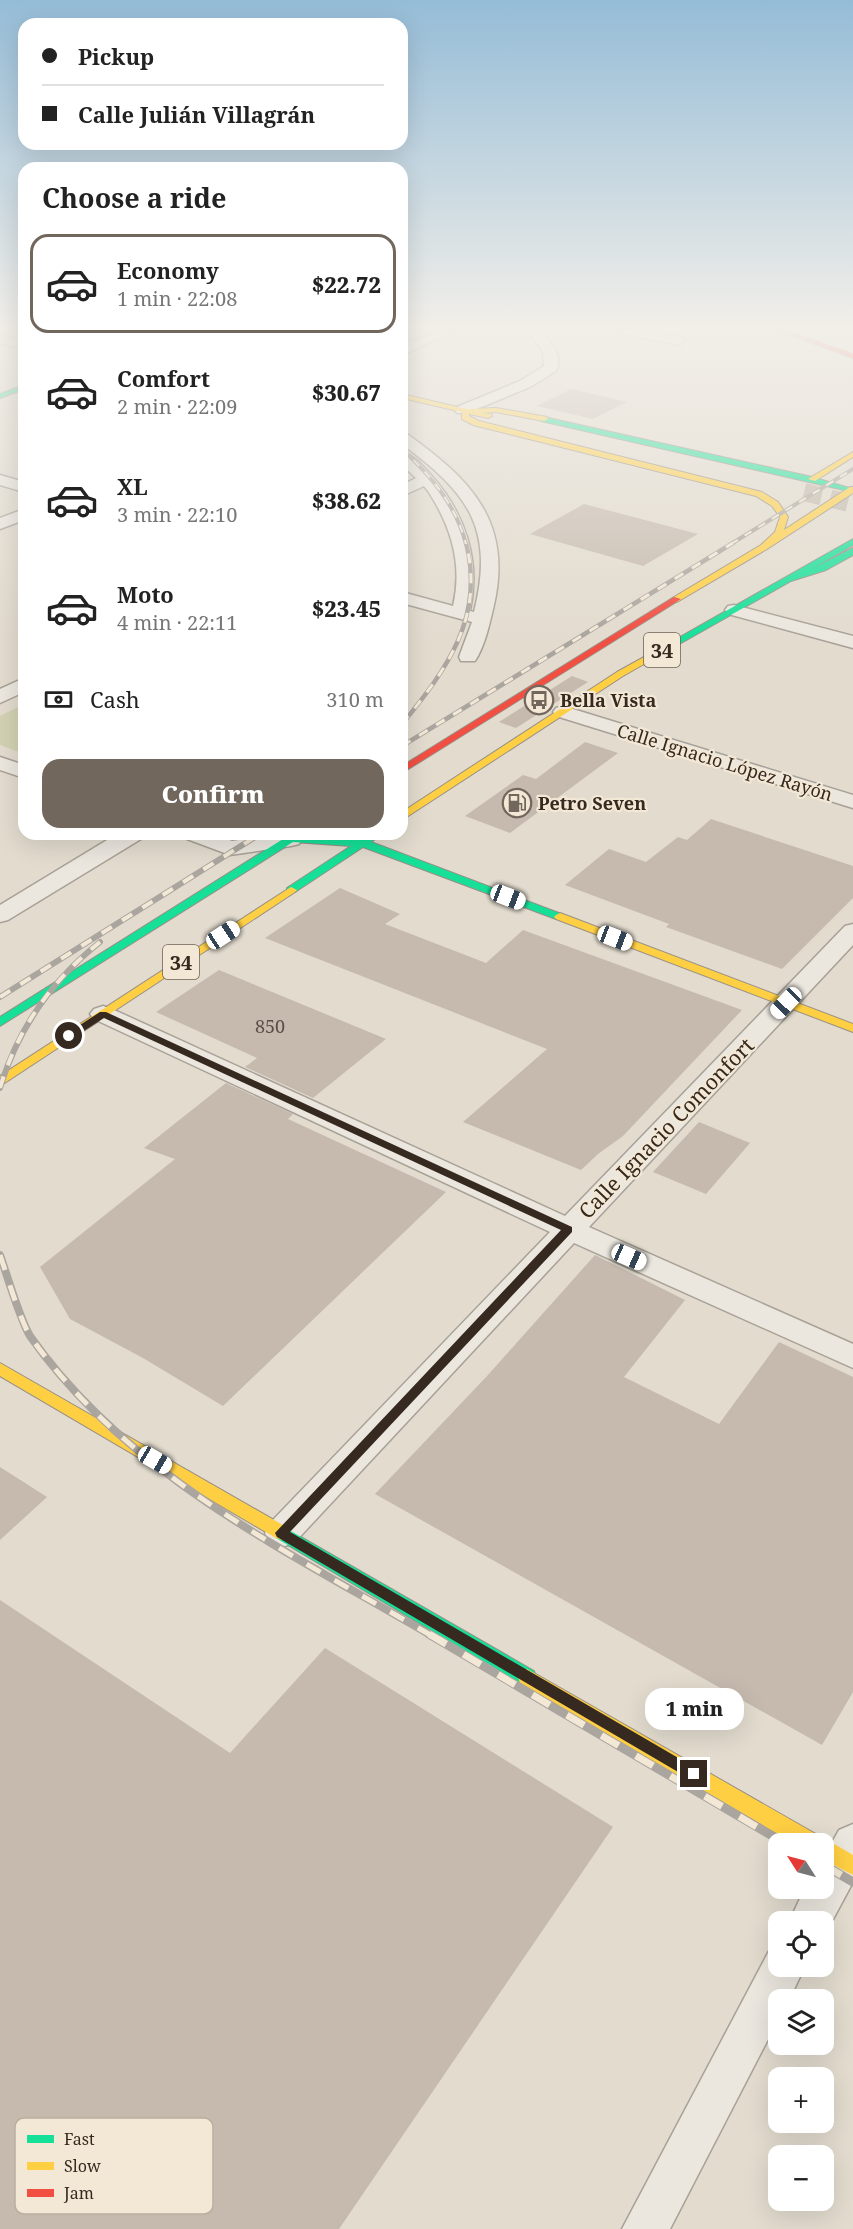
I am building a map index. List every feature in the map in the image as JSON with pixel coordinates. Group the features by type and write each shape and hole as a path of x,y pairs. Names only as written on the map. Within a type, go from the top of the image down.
{"main road":[{"path":"520,434 759,494 776,504 784,517 783,528 764,547"},
{"path":"564,434 792,489"},
{"path":"615,434 852,490"},
{"path":"812,479 853,454"},
{"name":"34","path":"408,766 640,621 764,547 852,490"},
{"name":"34","path":"408,813 620,674 853,542"},
{"path":"790,578 823,567 853,551"},
{"name":"34","path":"0,1022 281,840"},
{"path":"310,840 362,843 853,1028"},
{"name":"34","path":"0,1082 367,840"},
{"path":"0,1369 837,1852"}],"street":[{"path":"408,442 452,475 474,504 484,524 491,547 493,563 491,585 483,620 468,657"},
{"path":"408,462 426,479 450,513 460,535 465,554 465,595 460,614"},
{"path":"408,488 426,479"},
{"path":"0,480 18,485"},
{"path":"0,524 18,516"},
{"path":"408,599 483,620"},
{"path":"734,610 853,642"},
{"name":"Calle Ignacio López Rayón","path":"563,712 853,802"},
{"path":"0,763 18,770"},
{"path":"0,915 123,840"},
{"path":"210,840 230,848 271,840"},
{"name":"Calle Ignacio Comonfort","path":"282,1533 853,931"},
{"path":"103,1014 853,1358"},
{"path":"814,1911 837,1852"},
{"path":"645,2229 778,1977"}],"green space":[{"path":"18,707 18,752 0,745 0,716"}],"building":[{"path":"584,504 698,534 643,566 530,534"},
{"path":"572,676 588,682 516,728 499,722"},
{"name":"Petro Seven","path":"585,742 618,753 510,833 465,816 523,775 536,779"},
{"path":"711,819 853,866 853,898 782,969 666,927 669,924 565,885 609,849 646,862 678,837 687,840"},
{"path":"340,888 400,914 385,924 486,963 523,930 742,1010 623,1136 581,1170 463,1122 547,1049 265,938"},
{"path":"219,970 386,1039 313,1098 245,1067 257,1058 156,1012"},
{"path":"226,1083 293,1114 288,1119 446,1192 223,1406 143,1358 70,1319 40,1267 175,1159 144,1148"},
{"path":"699,1122 750,1143 706,1194 653,1172"},
{"path":"595,1255 685,1300 624,1377 719,1424 779,1342 853,1377 853,1692 822,1745 375,1494 488,1375"},
{"path":"0,1467 47,1497 0,1540"},
{"path":"0,1600 230,1753 325,1648 613,1827 339,2229 0,2229"}],"tunnel":[{"path":"804,492 853,504"}],"railway":[{"path":"408,455 423,470 449,504 466,544"},
{"path":"731,544 853,469"},
{"path":"408,716 447,662 466,618 471,570 466,543"},
{"path":"408,742 733,543"},
{"path":"0,997 250,840"},
{"path":"0,1088 16,1045 38,1007 66,973 100,942"},
{"path":"0,1255 18,1309 30,1336 70,1386 114,1430 214,1507 432,1636"},
{"path":"429,1634 768,1833"},
{"path":"834,1871 853,1882"}],"traffic: fast":[{"path":"611,434 812,479 850,491"},
{"path":"655,654 853,542"},
{"path":"791,578 823,568 853,551"},
{"path":"0,1022 289,840"},
{"path":"309,840 362,843 560,917"},
{"path":"291,890 367,840"},
{"path":"282,1533 527,1677"}],"traffic: slow":[{"path":"520,434 759,494 775,504 784,517 779,533 764,547"},
{"path":"812,479 853,454"},
{"path":"677,599 764,547 853,489"},
{"path":"408,813 620,674 655,654"},
{"path":"0,1082 291,890"},
{"path":"560,917 853,1028"},
{"path":"0,1369 282,1533"},
{"path":"527,1677 795,1833"},
{"path":"834,1855 853,1866"}],"traffic: jam":[{"path":"408,766 677,599"}],"place":[{"name":"Bella Vista","path":"539,700"},
{"name":"Petro Seven","path":"517,803"}],"route":[{"path":"69,1036 103,1014 568,1229 282,1533 694,1774"}]}
